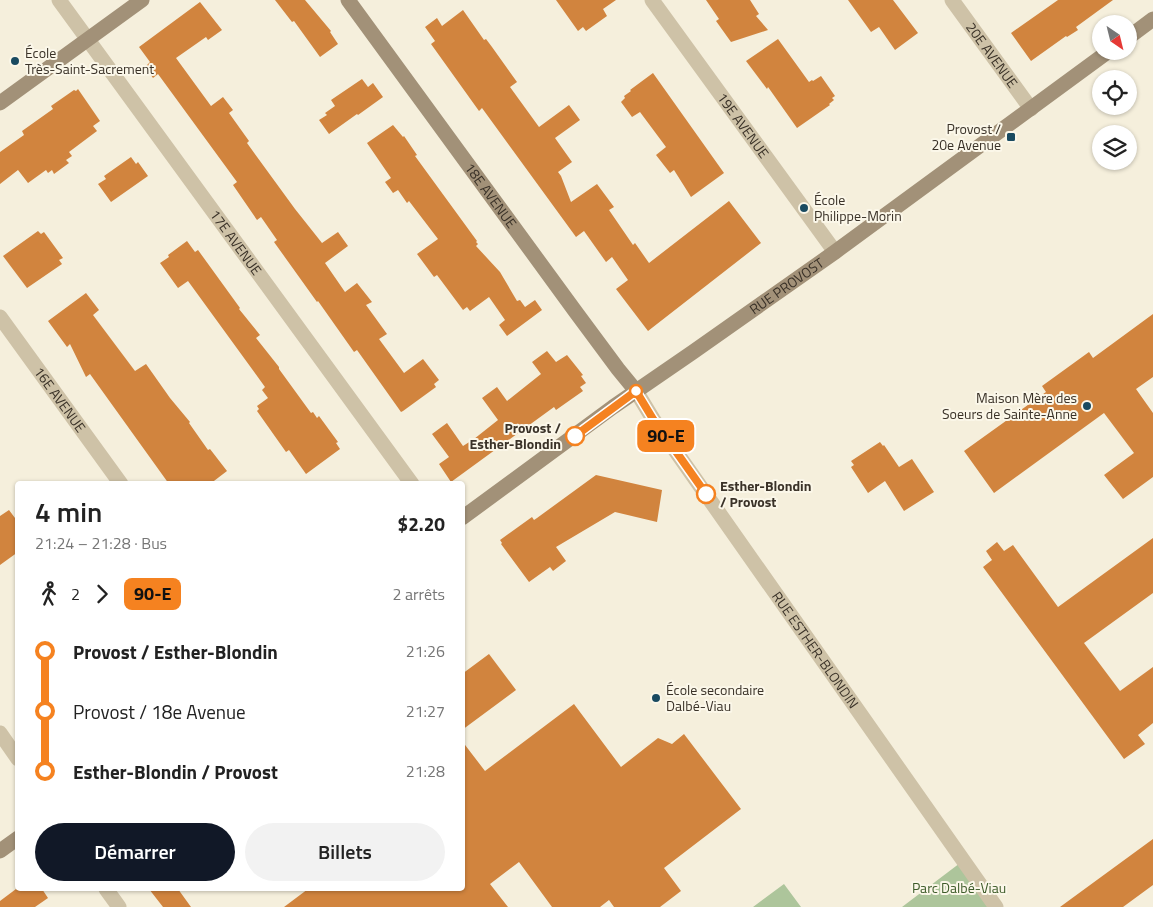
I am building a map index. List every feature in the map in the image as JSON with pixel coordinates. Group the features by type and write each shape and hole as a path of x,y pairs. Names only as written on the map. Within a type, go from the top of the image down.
{"street":[{"name":"17E AVENUE","path":"59,0 410,481"},
{"path":"0,103 142,0"},
{"name":"18E AVENUE","path":"348,0 574,311 636,391"},
{"name":"19E AVENUE","path":"652,0 835,252"},
{"name":"20E AVENUE","path":"952,0 1031,109"},
{"path":"1138,31 1153,20"},
{"name":"RUE PROVOST","path":"465,516 613,407 835,252 1098,60"},
{"name":"16E AVENUE","path":"0,317 119,481"},
{"name":"RUE ESTHER-BLONDIN","path":"636,391 653,419 996,907"},
{"path":"0,733 15,756"},
{"path":"0,850 15,840"},
{"path":"107,891 119,907"}],"green space":[{"name":"Parc Dalbé-Viau","path":"964,860 996,907 902,907"},
{"path":"784,884 801,907 753,907"}],"building":[{"path":"275,0 305,0 331,31 338,44 320,57 294,21 292,22"},
{"path":"556,0 616,0 603,9 607,16 586,31 583,27 578,31"},
{"path":"706,0 750,0 759,14 756,16 768,30 731,42 716,21 719,19"},
{"path":"848,0 893,0 918,33 895,50 879,27 871,32"},
{"path":"1058,0 1113,0 1076,27 1078,30 1066,36 1031,61 1011,33"},
{"path":"200,2 222,30 208,40 206,37 176,58 211,106 223,97 233,110 229,113 249,141 247,143 322,243 338,232 348,246 325,263 345,292 357,283 372,302 366,305 387,334 379,339 404,373 423,359 439,380 434,384 436,387 401,412 357,350 354,352 317,302 274,242 277,240 261,217 257,220 233,185 237,182 158,74 153,78 145,67 150,62 139,47"},
{"path":"463,10 517,82 510,87 539,127 569,105 580,120 555,138 572,162 558,172 571,202 597,184 614,207 609,210 633,245 635,243 649,263 729,201 761,243 648,331 616,289 628,280 612,257 606,262 584,231 576,237 482,108 479,111 431,44 435,41 425,27 437,18 442,26"},
{"path":"778,39 809,82 821,76 835,96 832,98 834,100 830,105 797,128 768,87 767,89 746,61"},
{"path":"653,73 724,173 691,197 674,170 670,173 656,155 666,147 640,112 632,117 621,102 630,90"},
{"path":"362,79 368,87 373,83 383,97 329,134 319,120 327,115 325,113 335,106 331,100"},
{"path":"78,89 100,121 93,126 97,131 69,152 72,156 66,160 69,163 54,174 52,170 48,173 46,170 28,183 18,170 0,184 0,152 24,135 22,131 53,109 51,106"},
{"path":"393,125 404,136 417,155 415,156 477,241 478,244 476,246 500,272 517,301 520,300 525,307 535,300 542,310 507,336 499,325 505,320 489,297 470,311 467,307 463,310 437,275 434,277 417,254 438,239 409,201 407,203 398,190 393,193 385,182 391,178 367,143"},
{"path":"131,157 136,164 138,162 148,176 111,202 98,184 106,179 104,176"},
{"path":"38,231 41,234 44,232 63,258 59,260 62,264 27,288 3,256"},
{"path":"187,241 195,252 198,250 239,309 260,335 256,338 311,413 313,412 317,418 319,416 338,442 336,443 340,449 306,474 289,450 286,452 257,411 259,409 257,406 268,398 262,390 265,387 188,281 178,288 160,263"},
{"path":"86,293 99,310 93,315 135,371 146,364 190,422 208,450 210,449 227,471 214,481 167,481 90,374 86,377 70,344 67,347 48,321"},
{"name":"Maison Mère des Soeurs de Sainte-Anne","path":"1153,314 1153,377 1136,389 1153,413 1153,477 1123,499 1104,475 1134,453 1104,413 994,493 964,451 1046,392 1042,386 1089,352 1093,358"},
{"path":"547,351 556,362 567,355 583,375 581,376 586,383 580,387 583,391 556,410 554,407 450,481 439,464 449,457 432,434 447,423 463,446 474,439 498,420 482,398 497,387 507,401 541,374 532,362"},
{"path":"880,442 899,467 912,459 934,492 904,511 885,481 868,493 851,467 854,465 851,461"},
{"path":"596,475 662,490 657,522 615,512 556,547 566,561 553,571 550,567 529,582 500,540 532,517 534,520 537,518"},
{"path":"9,510 15,518 15,554 0,565 0,516"},
{"path":"1153,538 1153,593 1084,643 1120,691 1153,667 1153,723 1138,735 1145,744 1124,759 983,567 992,560 986,551 997,542 1004,551 1013,545 1058,607"},
{"path":"489,654 516,690 465,728 465,672"},
{"name":"École secondaire Dalbé-Viau","path":"574,704 621,767 658,738 672,744 684,734 741,809 664,868 681,891 660,907 614,907 609,900 600,907 552,907 519,862 490,884 508,907 284,907 305,891 465,891 465,745 485,771"},
{"path":"1153,839 1153,885 1123,907 1060,907"},
{"path":"15,890 43,891 48,898 35,907 0,907 0,901"},
{"path":"151,891 179,891 191,907 163,907"}],"bus line":[{"name":"90-E","path":"575,436 636,391 653,419 706,494"}],"place":[{"name":"École Très-Saint-Sacrement","path":"15,61"},
{"name":"Provost / 20e Avenue","path":"1011,137"},
{"name":"École Philippe-Morin","path":"804,208"},
{"name":"Maison Mère des Soeurs de Sainte-Anne","path":"1087,406"},
{"name":"Provost / Esther-Blondin","path":"575,436"},
{"name":"Esther-Blondin / Provost","path":"706,494"},
{"name":"École secondaire Dalbé-Viau","path":"656,698"}]}
